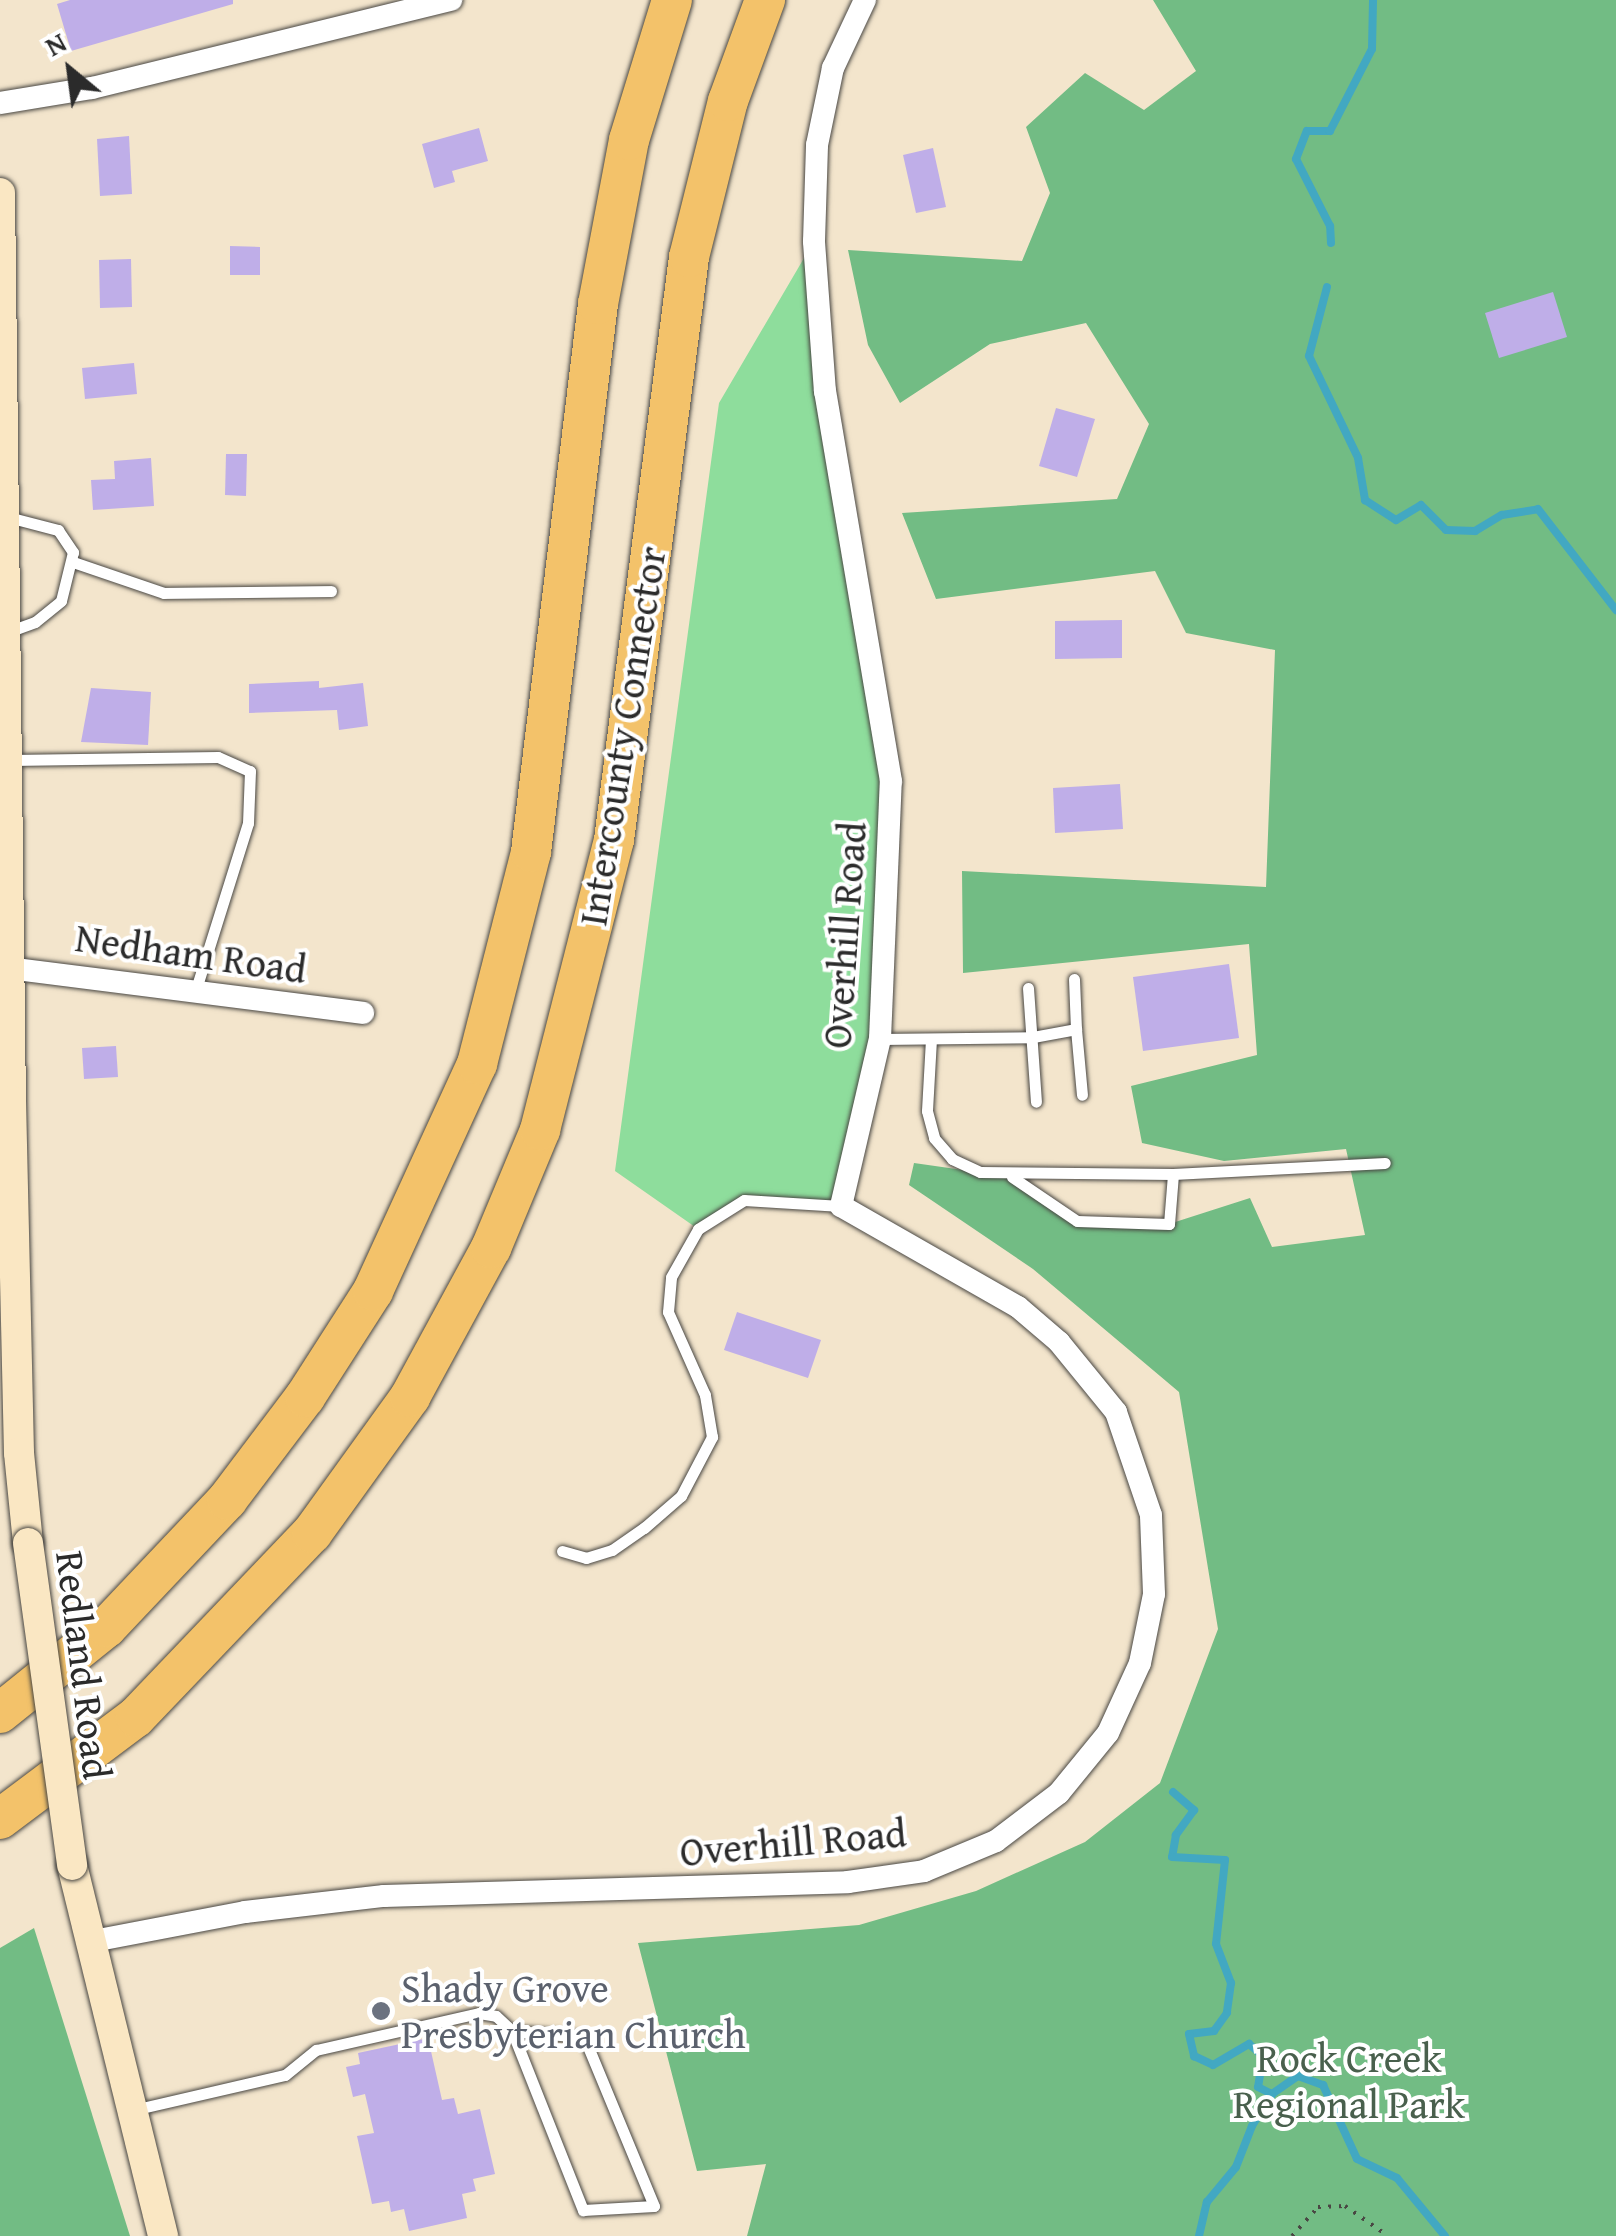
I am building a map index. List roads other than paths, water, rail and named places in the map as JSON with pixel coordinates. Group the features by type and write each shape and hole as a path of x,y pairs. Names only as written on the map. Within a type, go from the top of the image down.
{"highway":[{"name":"Intercounty Connector","path":"0,1713 106,1628 227,1500 305,1397 373,1291 477,1064 531,852 598,304 630,140 672,0"},
{"name":"Intercounty Connector","path":"0,1819 136,1717 312,1533 410,1397 491,1248 540,1130 614,840 689,256 728,101 765,0"}],"main road":[{"name":"Redland Road","path":"0,193 7,760 4,966 19,1453 72,1864 129,2111 163,2236"}],"street":[{"path":"0,103 92,88 451,0"},
{"name":"Overhill Road","path":"88,1942 245,1912 384,1896 884,1878 958,1860 996,1842 1059,1793 1108,1733 1149,1629 1151,1515 1130,1441 1087,1372 1018,1307 841,1206 880,1039 891,781 825,392 814,242 820,126 833,68 865,0"},
{"name":"Nedham Road","path":"4,966 363,1013"}],"lane":[{"path":"4,516 58,530 69,541 73,562 70,585 50,612 6,632"},
{"path":"73,562 164,593 331,591"},
{"path":"7,760 218,757 250,771 248,823 195,992"},
{"path":"1074,979 1082,1096"},
{"path":"1028,988 1036,1102"},
{"path":"880,1039 1033,1037 1076,1029"},
{"path":"932,1039 928,1111 934,1138 952,1160 1012,1177 1173,1174 1385,1163"},
{"path":"1012,1177 1077,1221 1169,1224 1173,1174"},
{"path":"562,1551 586,1558 612,1550 644,1528 681,1496 712,1437 706,1395 668,1312 672,1277 698,1229 744,1200 841,1206"},
{"path":"129,2111 285,2075 316,2050 479,2013 496,2016 512,2030 584,2210 654,2206 584,2036 512,2030"}],"waterway":[{"path":"1331,243 1330,226 1296,159 1307,131 1330,131 1372,49 1373,0"},
{"path":"1327,287 1309,356 1358,458 1365,500 1396,520 1421,505 1446,530 1475,531 1502,515 1538,509 1616,610"},
{"path":"1173,1792 1194,1810 1176,1835 1172,1857 1225,1860 1216,1944 1231,1983 1227,2013 1214,2031 1189,2034 1194,2056 1213,2065 1249,2044 1263,2056 1258,2087 1272,2094"},
{"path":"1199,2236 1207,2202 1236,2167 1252,2126 1272,2094 1298,2076 1323,2085 1357,2159 1397,2178 1445,2236"}],"place":[{"name":"Shady Grove Presbyterian Church","path":"381,2011"}],"park label":[{"name":"Rock Creek Regional Park","path":"1349,2081"}]}
